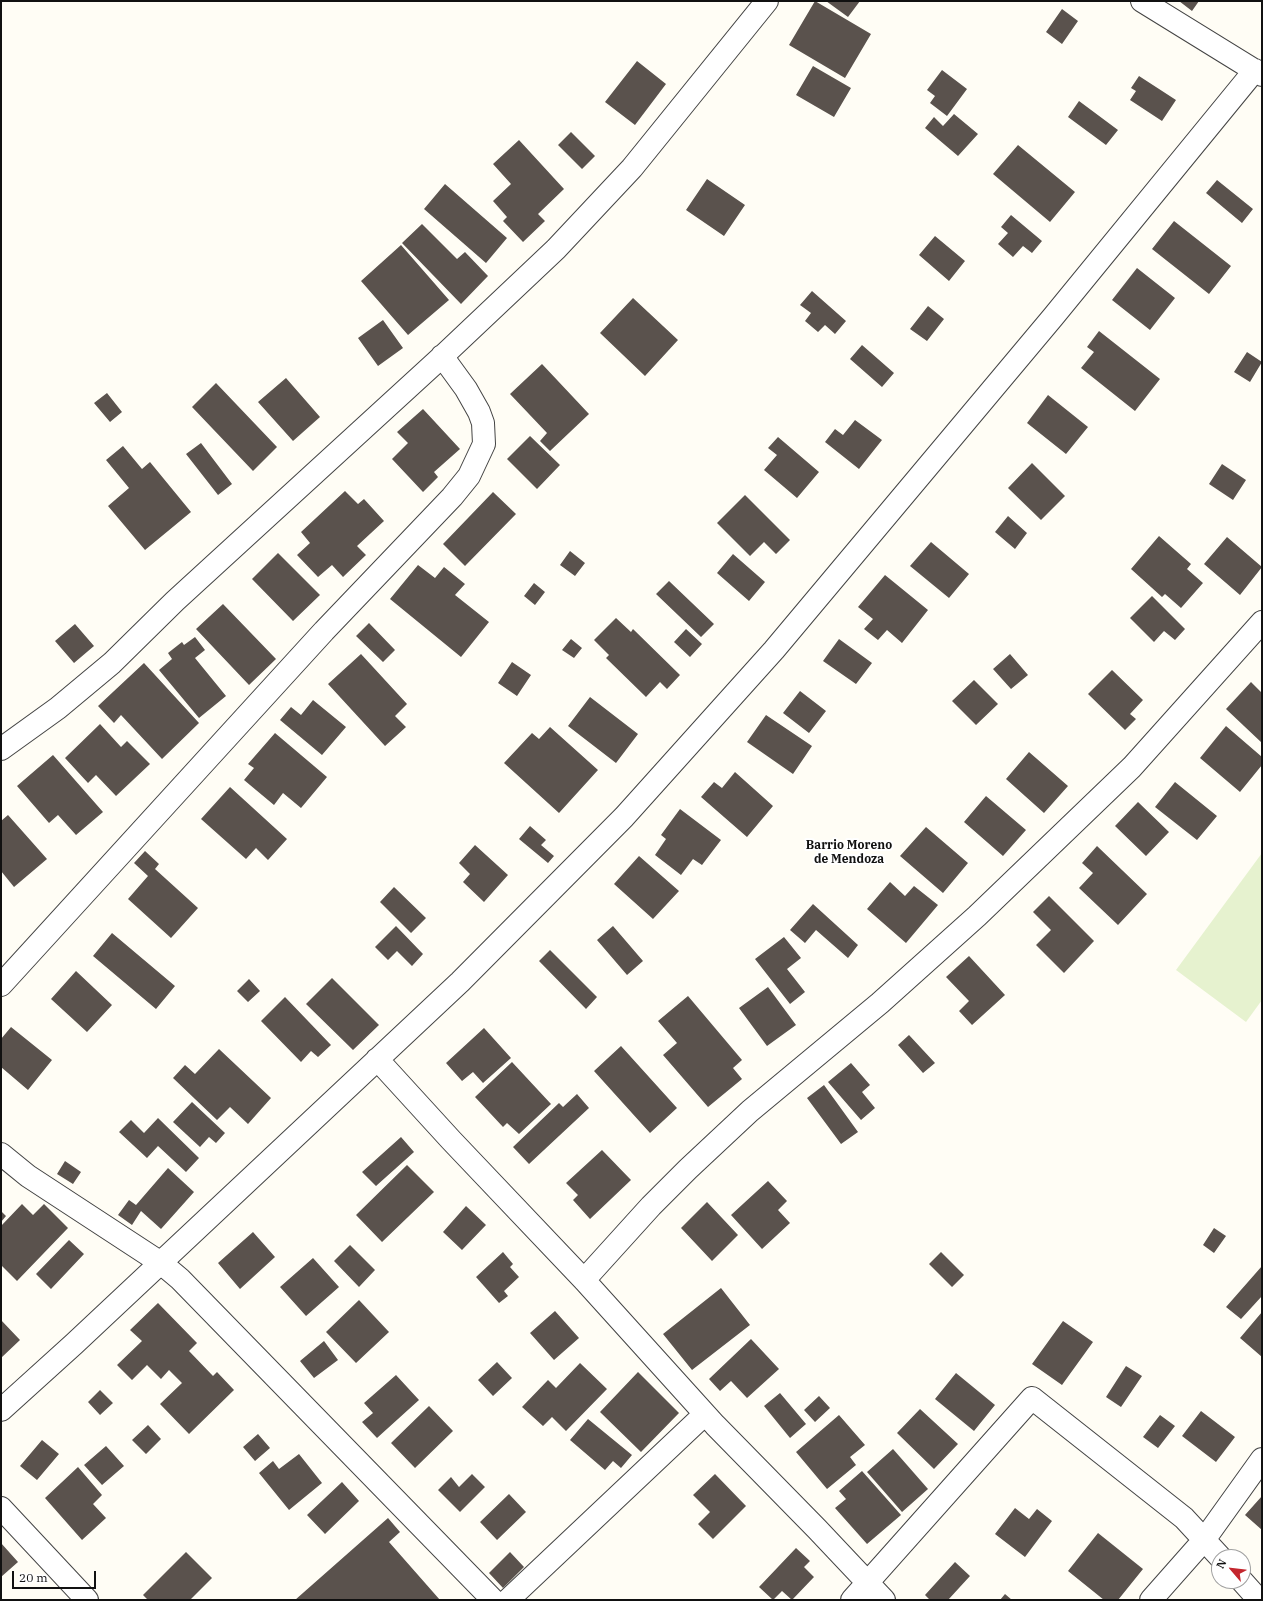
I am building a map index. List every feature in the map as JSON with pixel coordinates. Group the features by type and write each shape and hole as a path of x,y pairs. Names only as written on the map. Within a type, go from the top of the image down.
{"street":[{"path":"1,749 58,708 112,663 175,601 442,356 556,249 632,168 767,1"},
{"path":"1,1410 161,1263 460,982 624,817 774,650 1258,73 1142,1"},
{"path":"1,984 324,631 452,497 469,476 484,444 483,423 479,412 466,389 442,356"},
{"path":"584,1280 651,1206 693,1164 754,1108 880,1003 977,916 1120,778 1262,622"},
{"path":"377,1059 451,1140 584,1280 705,1414 884,1600"},
{"path":"1,1154 28,1176 161,1263 180,1279 493,1600"},
{"path":"852,1600 1032,1398 1184,1518 1212,1549"},
{"path":"508,1600 705,1414"},
{"path":"1151,1600 1204,1540 1262,1459"},
{"path":"1,1508 87,1600"},
{"path":"1249,1589 1259,1600"}],"green space":[{"path":"1262,853 1262,1000 1246,1022 1176,970"}],"building":[{"path":"815,1 871,34 845,78 789,45"},
{"path":"826,1 860,1 848,17"},
{"path":"1179,1 1199,1 1192,11"},
{"path":"1062,9 1078,21 1062,44 1046,32"},
{"path":"637,61 666,84 635,125 605,102"},
{"path":"813,66 851,88 834,117 796,95"},
{"path":"942,70 967,89 947,116 930,103 935,96 927,90"},
{"path":"1139,76 1176,100 1162,121 1130,100 1136,91 1131,88"},
{"path":"1079,101 1118,130 1106,145 1068,117"},
{"path":"954,114 978,134 958,156 925,128 934,117 943,126"},
{"path":"571,132 595,156 582,169 558,145"},
{"path":"519,140 564,189 538,214 545,221 523,242 503,221 507,217 493,201 511,184 493,164"},
{"path":"1018,145 1075,192 1050,222 993,174"},
{"path":"707,179 745,205 724,236 686,210"},
{"path":"1217,180 1253,209 1242,223 1206,193"},
{"path":"445,184 507,238 486,263 424,209"},
{"path":"1011,215 1042,241 1032,253 1023,246 1013,257 998,244 1008,233 1001,227"},
{"path":"1174,221 1231,266 1209,294 1152,249"},
{"path":"422,224 457,259 465,252 488,276 461,304 402,243"},
{"path":"935,236 965,261 949,281 919,255"},
{"path":"401,245 449,300 408,335 361,281"},
{"path":"1137,268 1175,298 1150,330 1112,300"},
{"path":"812,291 846,321 835,334 825,325 818,332 805,321 811,313 800,305"},
{"path":"633,298 678,340 645,376 600,333"},
{"path":"928,306 944,319 927,341 910,329"},
{"path":"383,320 403,348 378,366 358,338"},
{"path":"1099,331 1160,379 1135,411 1081,368 1094,352 1087,347"},
{"path":"862,345 894,373 882,387 850,359"},
{"path":"1247,352 1262,362 1250,382 1234,372"},
{"path":"542,364 589,414 550,451 540,441 547,433 510,394"},
{"path":"286,378 320,417 293,441 258,402"},
{"path":"216,383 277,447 253,471 192,407"},
{"path":"107,393 122,412 110,422 94,403"},
{"path":"1048,395 1088,427 1066,454 1027,423"},
{"path":"423,409 460,449 434,472 438,477 423,492 392,459 408,443 397,432"},
{"path":"855,420 882,440 859,469 825,442 835,429 843,435"},
{"path":"530,436 560,465 537,489 507,459"},
{"path":"778,437 819,472 797,498 764,470 777,455 768,448"},
{"path":"201,443 232,484 218,495 186,454"},
{"path":"123,446 142,469 150,462 191,512 145,550 108,506 129,488 106,460"},
{"path":"1032,463 1065,496 1041,520 1008,488"},
{"path":"1222,464 1246,480 1233,500 1209,484"},
{"path":"345,491 358,504 364,499 384,521 357,546 366,555 343,577 332,565 318,577 297,555 310,543 301,532"},
{"path":"493,492 516,514 465,566 443,544"},
{"path":"745,495 790,540 776,554 764,542 750,556 717,523"},
{"path":"1008,516 1027,533 1015,549 995,532"},
{"path":"1159,536 1191,564 1187,569 1203,583 1181,608 1165,594 1162,597 1131,569"},
{"path":"1227,537 1262,567 1240,595 1204,564"},
{"path":"931,542 969,574 949,598 910,566"},
{"path":"570,551 585,563 575,576 560,565"},
{"path":"278,553 320,595 293,621 252,579"},
{"path":"733,554 765,582 749,601 717,573"},
{"path":"418,565 435,578 444,567 465,584 455,595 489,622 461,657 390,599"},
{"path":"885,575 928,610 902,643 887,630 878,640 864,629 873,619 858,607"},
{"path":"669,581 714,624 701,637 656,594"},
{"path":"534,583 545,592 535,605 524,596"},
{"path":"1152,596 1185,629 1175,640 1164,631 1154,642 1130,618"},
{"path":"223,604 276,659 249,685 196,629"},
{"path":"616,618 631,632 633,629 680,675 667,689 660,682 646,697 606,658 609,655 594,640"},
{"path":"369,623 395,650 383,662 356,636"},
{"path":"75,624 94,646 74,663 55,641"},
{"path":"686,629 702,644 690,657 674,642"},
{"path":"195,637 205,650 195,658 226,696 199,718 159,670 172,659 168,653 182,642 184,645"},
{"path":"571,639 582,648 574,658 562,650"},
{"path":"839,639 872,663 856,684 823,661"},
{"path":"361,654 407,704 395,716 406,727 385,746 328,684"},
{"path":"1010,654 1028,675 1011,689 993,669"},
{"path":"512,662 531,675 517,696 498,683"},
{"path":"144,663 199,723 162,759 121,715 114,723 98,706"},
{"path":"1112,670 1143,700 1130,714 1136,719 1125,730 1088,694"},
{"path":"974,680 998,704 976,725 952,701"},
{"path":"1251,682 1262,693 1262,743 1226,709"},
{"path":"800,691 826,711 809,733 783,713"},
{"path":"590,697 638,734 616,763 568,726"},
{"path":"313,700 346,727 322,755 280,720 291,707 301,715"},
{"path":"766,715 812,746 793,774 747,742"},
{"path":"100,724 121,747 127,741 150,764 116,796 96,775 88,783 65,758"},
{"path":"1226,726 1262,757 1262,765 1240,792 1200,758"},
{"path":"550,727 598,770 559,813 504,763 532,733 539,739"},
{"path":"275,733 327,777 301,808 283,793 274,805 244,780 254,768 248,764"},
{"path":"1029,752 1068,786 1044,813 1006,779"},
{"path":"53,755 103,812 76,835 58,815 49,823 17,786"},
{"path":"735,772 773,806 747,837 701,797 714,782 722,788"},
{"path":"1175,782 1217,816 1197,840 1155,807"},
{"path":"230,787 287,839 268,860 256,848 246,859 201,819"},
{"path":"986,796 1026,830 1003,856 964,822"},
{"path":"1138,802 1169,832 1146,856 1115,826"},
{"path":"680,809 721,840 702,865 693,859 681,875 655,855 666,839 661,835"},
{"path":"8,815 47,859 14,887 1,871 1,821"},
{"path":"530,826 546,840 541,845 554,856 548,863 519,839"},
{"path":"926,827 968,863 943,893 900,856"},
{"path":"475,845 508,875 484,902 463,882 470,874 459,863"},
{"path":"1097,846 1147,894 1118,925 1079,888 1093,873 1082,863"},
{"path":"145,851 159,864 155,869 198,908 171,938 128,899 148,876 134,863"},
{"path":"639,856 679,891 653,919 614,884"},
{"path":"890,882 905,896 914,886 938,905 906,943 867,909"},
{"path":"394,887 426,918 411,933 380,902"},
{"path":"1049,896 1094,941 1064,973 1036,945 1051,930 1033,912"},
{"path":"813,904 858,945 848,958 816,930 805,943 790,930"},
{"path":"396,926 423,954 412,966 397,951 388,960 375,947"},
{"path":"613,926 643,961 627,975 597,940"},
{"path":"112,933 175,986 156,1009 93,956"},
{"path":"784,937 801,958 787,969 805,992 790,1004 755,959"},
{"path":"550,950 597,997 586,1009 539,961"},
{"path":"969,956 1005,995 972,1025 959,1011 969,1001 946,977"},
{"path":"76,971 112,1005 87,1032 51,999"},
{"path":"332,978 379,1025 353,1050 306,1004"},
{"path":"249,979 260,991 248,1002 237,991"},
{"path":"768,987 796,1025 767,1046 739,1008"},
{"path":"688,996 742,1060 733,1068 742,1079 708,1107 663,1055 677,1043 658,1021"},
{"path":"285,997 331,1045 318,1057 311,1051 301,1062 261,1021"},
{"path":"11,1027 52,1060 28,1090 1,1067 1,1039"},
{"path":"484,1028 511,1058 483,1083 473,1072 462,1081 446,1063"},
{"path":"909,1035 935,1063 923,1073 898,1045"},
{"path":"621,1046 677,1108 650,1133 594,1071"},
{"path":"219,1049 271,1098 248,1124 230,1107 217,1120 173,1078 185,1065 195,1074"},
{"path":"512,1062 551,1104 519,1134 507,1123 503,1127 475,1097"},
{"path":"851,1063 870,1085 862,1092 875,1108 861,1120 828,1082"},
{"path":"824,1085 858,1132 841,1144 807,1098"},
{"path":"577,1094 589,1108 529,1164 513,1147 559,1103 563,1107"},
{"path":"192,1102 225,1133 216,1143 209,1137 200,1147 173,1122"},
{"path":"158,1118 199,1158 186,1172 158,1146 147,1158 119,1132 131,1120 144,1133"},
{"path":"401,1137 414,1152 376,1186 362,1172"},
{"path":"602,1150 631,1180 590,1219 573,1200 578,1195 566,1183"},
{"path":"65,1161 81,1172 73,1184 57,1174"},
{"path":"407,1165 434,1192 382,1242 356,1215"},
{"path":"168,1168 194,1192 161,1229 141,1211 132,1225 118,1215 129,1200 136,1205"},
{"path":"768,1181 787,1201 778,1210 790,1223 762,1249 731,1215"},
{"path":"707,1202 738,1235 712,1261 681,1228"},
{"path":"22,1204 33,1215 44,1204 68,1228 17,1281 1,1265 1,1226"},
{"path":"466,1206 486,1225 462,1250 443,1232"},
{"path":"1,1211 6,1216 1,1222"},
{"path":"1214,1228 1226,1236 1214,1253 1203,1245"},
{"path":"253,1232 275,1257 240,1289 218,1263"},
{"path":"69,1240 84,1254 51,1289 36,1274"},
{"path":"350,1245 375,1270 359,1287 334,1261"},
{"path":"503,1252 513,1264 510,1267 519,1277 504,1291 508,1296 499,1303 476,1277"},
{"path":"941,1252 964,1275 952,1287 929,1264"},
{"path":"313,1258 339,1287 306,1316 280,1287"},
{"path":"1262,1266 1262,1296 1241,1319 1226,1307"},
{"path":"721,1288 750,1325 692,1370 663,1334"},
{"path":"359,1300 389,1332 356,1363 326,1332"},
{"path":"158,1303 197,1343 189,1351 213,1376 217,1372 234,1390 189,1434 160,1404 182,1383 169,1370 161,1379 147,1365 132,1380 117,1365 142,1341 130,1330"},
{"path":"555,1311 579,1338 554,1360 530,1333"},
{"path":"1262,1312 1262,1357 1240,1338"},
{"path":"1,1320 20,1340 1,1358"},
{"path":"1063,1321 1093,1342 1062,1385 1032,1364"},
{"path":"751,1339 779,1369 747,1398 731,1381 720,1391 709,1379"},
{"path":"324,1341 338,1360 314,1378 300,1361"},
{"path":"497,1362 512,1378 493,1396 478,1380"},
{"path":"580,1363 607,1389 566,1431 552,1417 543,1426 522,1407 548,1380 556,1388"},
{"path":"1126,1366 1142,1376 1121,1407 1106,1397"},
{"path":"638,1372 679,1413 641,1452 600,1412"},
{"path":"956,1373 995,1405 974,1431 935,1399"},
{"path":"396,1375 419,1400 377,1438 362,1422 373,1413 364,1403"},
{"path":"100,1390 113,1403 100,1415 88,1402"},
{"path":"780,1393 806,1424 790,1438 764,1406"},
{"path":"819,1396 830,1408 815,1422 804,1410"},
{"path":"429,1406 453,1431 415,1468 391,1443"},
{"path":"920,1409 958,1444 934,1469 897,1433"},
{"path":"1201,1411 1235,1437 1216,1462 1182,1436"},
{"path":"839,1415 865,1445 850,1457 856,1465 827,1489 796,1452"},
{"path":"1160,1415 1175,1426 1158,1448 1143,1437"},
{"path":"588,1419 632,1455 621,1468 613,1461 605,1470 570,1440"},
{"path":"148,1425 161,1439 146,1454 132,1440"},
{"path":"258,1434 270,1448 255,1461 243,1447"},
{"path":"42,1440 59,1454 37,1480 20,1466"},
{"path":"106,1446 124,1466 102,1485 84,1465"},
{"path":"893,1449 928,1489 902,1512 867,1472"},
{"path":"299,1454 322,1483 289,1510 259,1473 273,1461 279,1469"},
{"path":"78,1467 102,1495 93,1504 106,1518 82,1540 45,1498"},
{"path":"862,1471 901,1515 867,1544 835,1508 846,1499 839,1491"},
{"path":"472,1474 485,1487 460,1512 438,1490 451,1477 459,1487"},
{"path":"715,1474 746,1506 713,1539 698,1524 710,1512 693,1495"},
{"path":"342,1482 359,1501 325,1534 307,1515"},
{"path":"509,1494 526,1512 497,1540 480,1522"},
{"path":"1262,1496 1262,1530 1245,1515"},
{"path":"1015,1508 1029,1519 1037,1509 1052,1521 1025,1557 995,1534"},
{"path":"388,1518 400,1532 389,1542 440,1600 295,1600"},
{"path":"1098,1533 1143,1569 1118,1600 1104,1600 1068,1571"},
{"path":"1,1543 18,1562 1,1577"},
{"path":"796,1548 810,1561 804,1567 814,1577 792,1600 782,1591 773,1600 759,1587"},
{"path":"186,1552 212,1578 190,1600 148,1600 143,1595"},
{"path":"510,1552 524,1567 503,1588 489,1573"},
{"path":"955,1562 970,1576 948,1600 930,1600 925,1595"},
{"path":"1005,1594 1012,1600 1000,1600"}],"district":[{"name":"Barrio Moreno de Mendoza","path":"849,853"}]}
